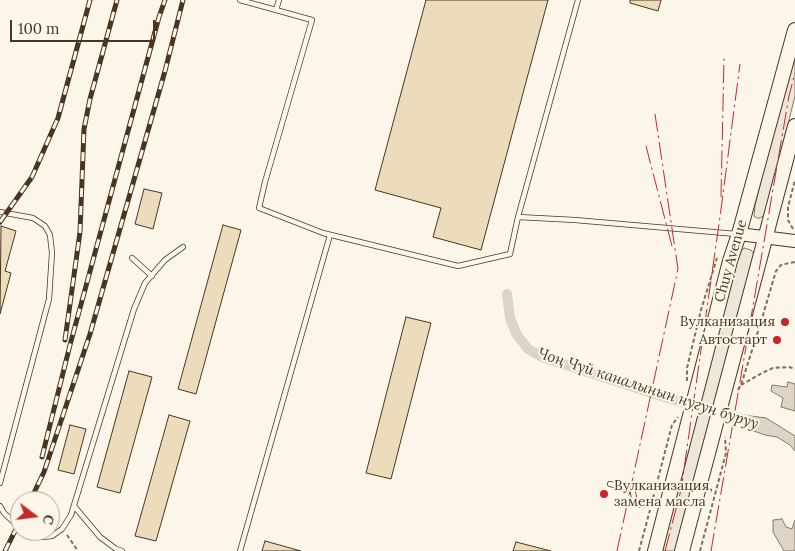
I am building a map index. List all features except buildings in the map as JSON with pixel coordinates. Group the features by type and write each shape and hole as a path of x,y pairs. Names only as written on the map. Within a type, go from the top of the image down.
{"main road":[{"name":"Chuy Avenue","path":"655,551 668,503 684,420 739,234 795,30"},
{"name":"Chuy Avenue","path":"682,551 731,392 765,237 795,126"},
{"path":"739,234 795,241"}],"lane":[{"path":"240,0 312,20 259,208 323,233 458,266 510,254 518,217 578,0"},
{"path":"276,10 278,0"},
{"path":"0,212 33,218 45,226 50,235 52,253 49,299 0,483"},
{"path":"518,217 739,234"},
{"path":"240,551 330,235"},
{"path":"62,529 71,515 134,309 145,283 165,260 183,248"},
{"path":"132,258 152,276"},
{"path":"610,484 632,489 636,505"},
{"path":"616,503 624,506 668,503"},
{"path":"0,506 10,519"},
{"path":"74,506 100,537 116,549 122,551"}],"path":[{"path":"795,180 788,207 788,220 795,230"},
{"path":"694,386 686,378 686,368 717,258"},
{"path":"741,385 776,271 781,266 795,262"},
{"path":"731,392 773,368 795,369"},
{"path":"639,551 672,425 675,420 684,420"},
{"path":"700,551 726,453 719,434"},
{"path":"62,529 78,551"}],"shaded area":[{"path":"795,45 795,96 765,215 757,218 754,216 755,205"},
{"path":"744,248 751,250 754,254 754,260 677,551 660,551 738,256"},
{"path":"788,382 795,384 795,411 781,407 783,398 771,391 772,385 787,387"},
{"path":"743,415 766,418 795,436 795,451 790,445 777,437 751,430 744,424"},
{"path":"782,519 786,527 792,529 795,520 795,551 784,551 773,532 773,520"}],"waterway":[{"name":"Чоң Чүй каналынын нугун буруу","path":"507,294 510,318 517,335 528,349 542,357 664,397 754,422"}],"railway":[{"path":"0,222 32,177 58,118 90,0"},
{"path":"65,340 80,232 84,129 90,99 117,0"},
{"path":"42,457 70,345 165,0"},
{"path":"35,491 44,472 90,334 165,71 183,0"},
{"path":"5,551 10,541"}],"power":[{"path":"721,197 724,58"},
{"path":"665,551 681,490 740,64"},
{"path":"711,551 789,96 795,73"},
{"path":"617,551 678,269 655,114"},
{"path":"646,146 673,250"}],"place":[{"name":"Вулканизация","path":"785,322"},
{"name":"Автостарт","path":"777,340"},
{"name":"Вулканизация, замена масла","path":"604,494"}]}
